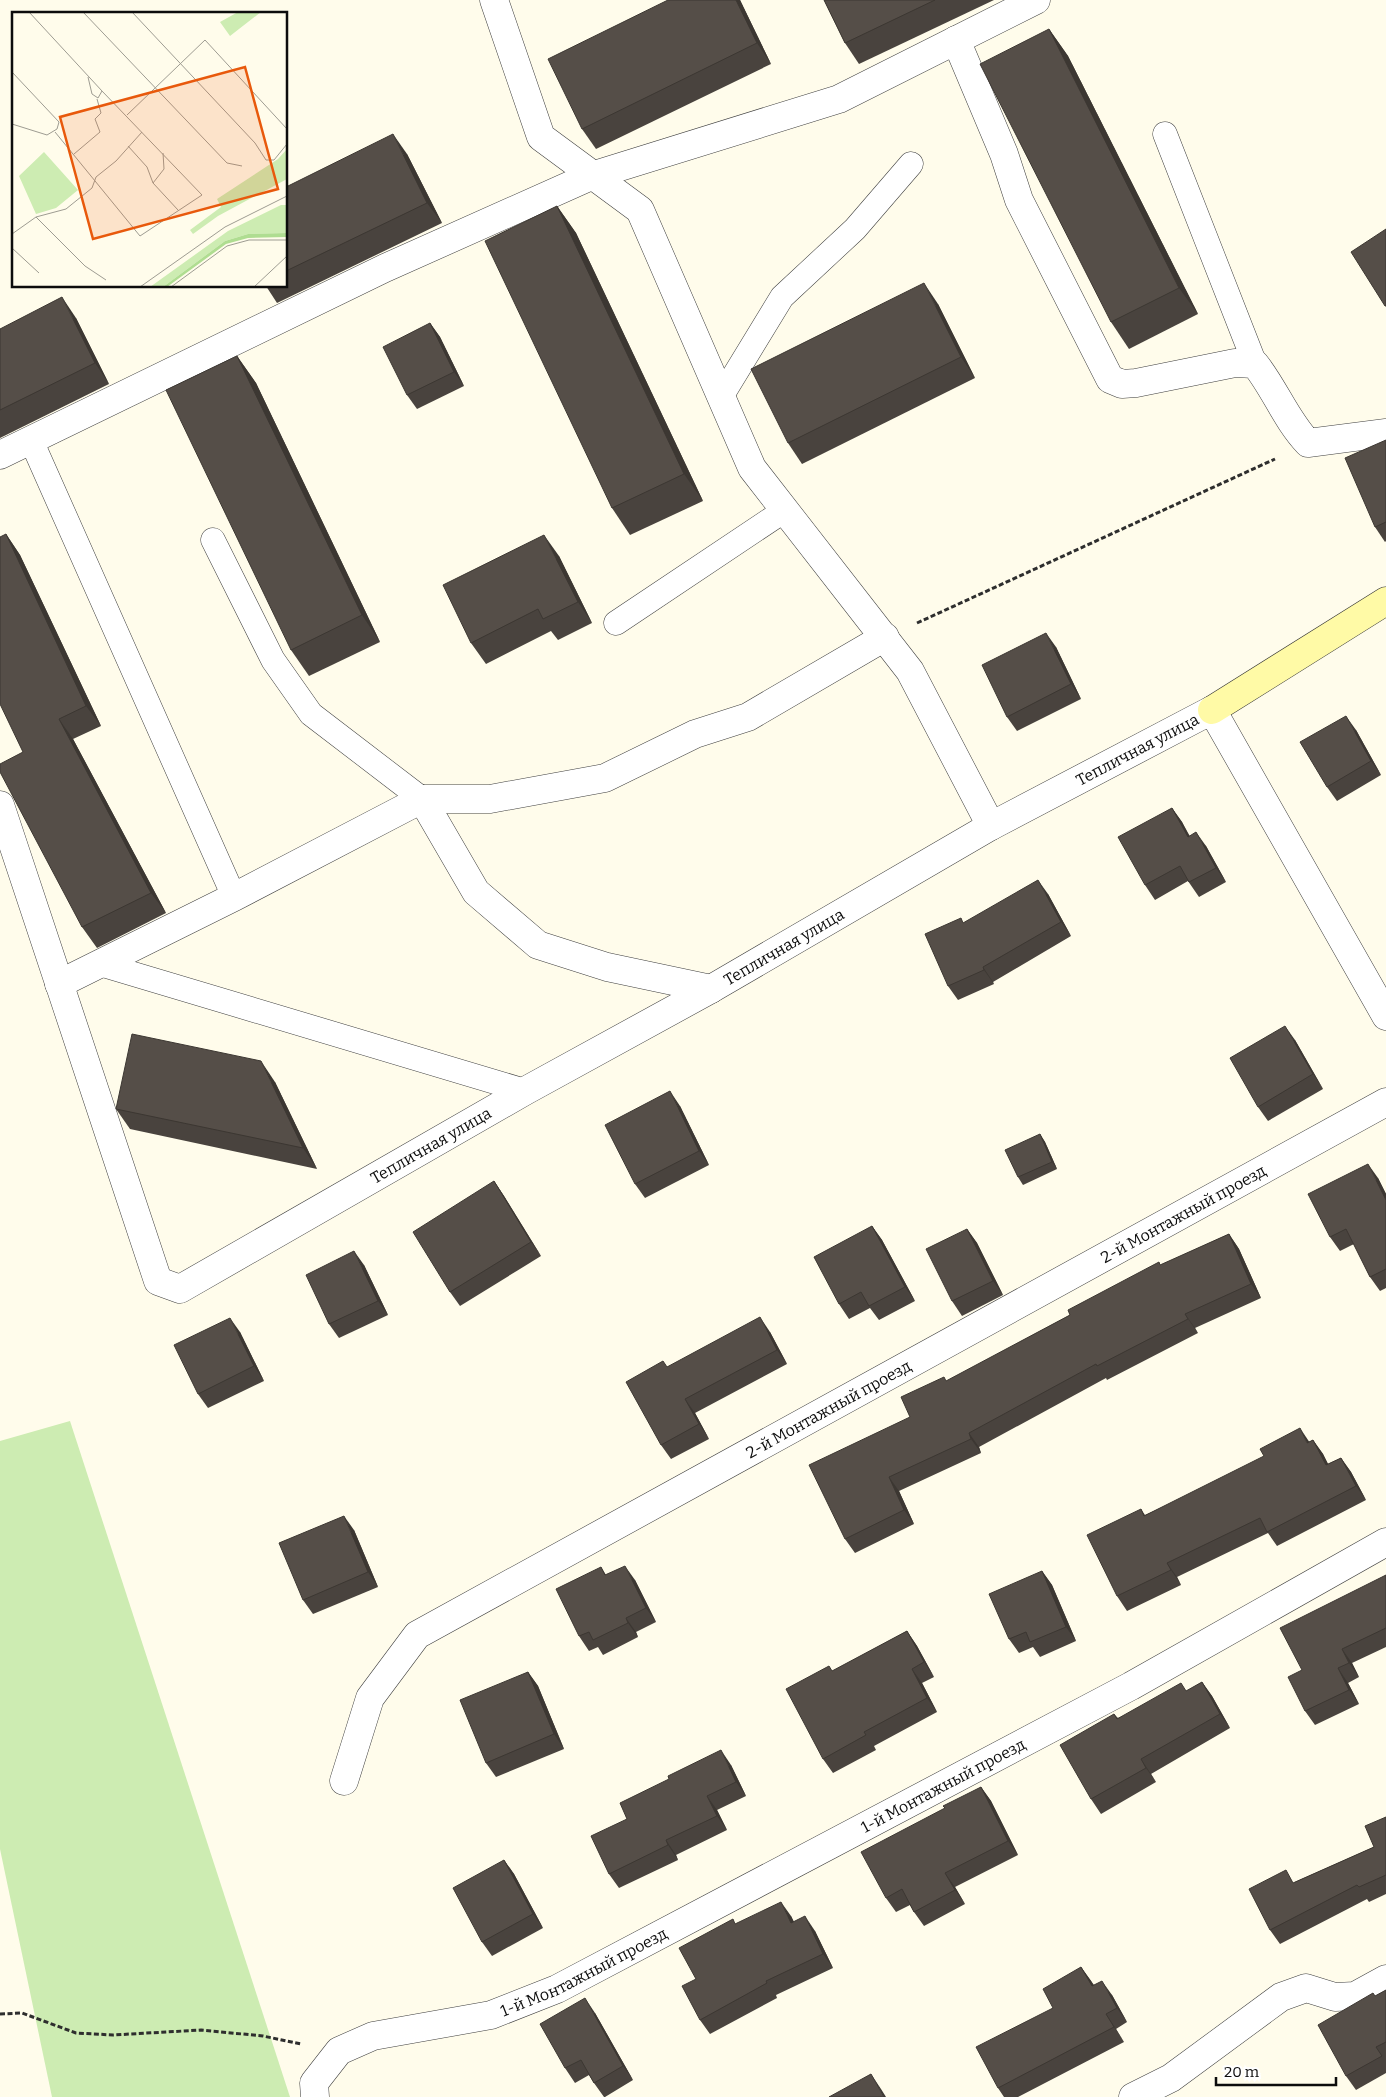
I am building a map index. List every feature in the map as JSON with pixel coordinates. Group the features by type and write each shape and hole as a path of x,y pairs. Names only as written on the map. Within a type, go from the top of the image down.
{"street":[{"path":"494,0 541,137 591,176 640,210 752,468 910,671 991,826"},
{"path":"0,455 385,268 591,176 839,99 1036,0"},
{"path":"956,40 1004,154 1019,200 1110,379 1122,384 1136,384 1235,363 1255,364 1267,379 1296,430 1308,443 1386,433"},
{"name":"Тепличная улица","path":"60,984 158,1282 180,1289 525,1091 711,989 991,826 1212,710 1386,601"},
{"path":"0,805 60,984 234,898 422,799 490,799 605,778 695,734 748,717 885,637"},
{"path":"1212,710 1386,1016"},
{"path":"422,799 476,892 538,945 607,967 711,989"},
{"name":"2-й Монтажный проезд","path":"344,1781 370,1698 417,1635 1386,1102"},
{"name":"1-й Монтажный проезд","path":"315,2097 314,2083 339,2051 373,2036 491,2015 557,1989 1087,1710 1386,1542"},
{"path":"1133,2097 1171,2078 1281,1997 1306,1988 1335,1998 1354,1996 1386,1979"}],"lane":[{"path":"1165,134 1255,364"},
{"path":"721,397 782,297 855,229 911,164"},
{"path":"31,440 234,898"},
{"path":"616,623 785,510"},
{"path":"213,540 273,660 311,714 422,799"},
{"path":"100,964 525,1091"}],"path":[{"path":"885,637 1308,443"},
{"path":"0,2014 22,2013 76,2033 112,2035 201,2030 263,2036 301,2044 332,2060"}],"green space":[{"path":"70,1421 290,2097 52,2097 0,1849 0,1441"}],"building":[{"path":"668,0 736,0 757,43 582,129 548,59"},
{"path":"824,0 935,0 845,43"},
{"path":"1049,29 1179,288 1111,322 980,64"},
{"path":"393,134 427,203 288,270 288,186"},
{"path":"557,206 684,474 612,508 485,241"},
{"path":"1386,229 1386,306 1385,306 1351,252"},
{"path":"924,283 961,357 788,443 751,369"},
{"path":"62,297 95,363 0,410 0,329"},
{"path":"430,323 454,372 407,395 383,347"},
{"path":"237,356 362,615 291,650 166,390"},
{"path":"1386,440 1386,522 1375,527 1345,458"},
{"path":"6,534 86,706 59,719 151,893 82,927 0,772 0,764 23,752 0,704 0,537"},
{"path":"544,535 578,602 543,619 538,609 471,643 443,585"},
{"path":"1046,633 1071,684 1007,717 982,665"},
{"path":"1346,716 1371,761 1327,787 1300,742"},
{"path":"1172,808 1188,837 1196,832 1216,868 1189,882 1180,866 1145,885 1118,837"},
{"path":"1038,880 1061,922 983,967 984,970 948,986 925,934 961,918 963,923"},
{"path":"1285,1026 1313,1074 1258,1107 1230,1058"},
{"path":"132,1034 261,1061 303,1148 116,1109"},
{"path":"670,1091 699,1151 635,1184 605,1125"},
{"path":"1040,1134 1052,1162 1018,1177 1005,1150"},
{"path":"1368,1164 1386,1200 1386,1269 1370,1277 1346,1229 1330,1237 1308,1194"},
{"path":"494,1181 531,1242 450,1292 413,1232"},
{"path":"872,1226 905,1287 869,1306 861,1292 839,1304 814,1257"},
{"path":"967,1229 993,1281 952,1301 926,1249"},
{"path":"1229,1234 1251,1284 1185,1314 1188,1319 1097,1366 1096,1364 969,1433 971,1439 889,1477 904,1510 845,1539 809,1465 910,1417 901,1397 944,1377 946,1381 1070,1315 1068,1310 1159,1262 1160,1265"},
{"path":"354,1251 378,1301 329,1324 306,1275"},
{"path":"760,1317 777,1350 685,1399 699,1424 661,1445 626,1382 663,1361 667,1367"},
{"path":"230,1318 254,1366 198,1394 174,1345"},
{"path":"1300,1428 1307,1443 1313,1440 1326,1465 1341,1458 1356,1486 1267,1532 1260,1518 1167,1563 1171,1570 1117,1596 1087,1535 1141,1509 1144,1516 1264,1456 1260,1449"},
{"path":"344,1516 368,1572 303,1600 279,1543"},
{"path":"625,1566 646,1608 626,1618 628,1623 593,1640 589,1632 579,1636 556,1589 601,1567 605,1575"},
{"path":"1042,1571 1066,1627 1030,1642 1026,1632 1009,1639 989,1594"},
{"path":"1386,1575 1386,1628 1342,1649 1349,1663 1338,1668 1349,1690 1305,1711 1288,1677 1302,1670 1280,1628"},
{"path":"907,1631 924,1662 912,1669 927,1698 864,1732 866,1735 823,1759 786,1689 829,1666 832,1671"},
{"path":"528,1672 554,1734 486,1763 460,1700"},
{"path":"1202,1682 1220,1714 1141,1759 1146,1768 1091,1799 1060,1745 1114,1714 1117,1719 1181,1683 1186,1691"},
{"path":"721,1750 736,1782 707,1796 717,1816 666,1840 668,1845 609,1874 591,1836 627,1819 620,1803 669,1779 668,1776"},
{"path":"981,1787 1008,1841 945,1873 955,1890 914,1912 902,1889 886,1898 861,1852"},
{"path":"1386,1817 1386,1875 1359,1887 1357,1885 1270,1930 1249,1889 1286,1870 1293,1883 1374,1847 1365,1826"},
{"path":"504,1860 533,1914 482,1942 453,1888"},
{"path":"781,1902 791,1923 805,1916 823,1954 766,1981 767,1983 700,2020 682,1986 696,1979 679,1948 733,1919 735,1924"},
{"path":"1081,1967 1092,1986 1102,1981 1117,2008 1106,2014 1114,2027 998,2088 976,2047 1053,2008 1043,1989"},
{"path":"1386,1990 1386,2042 1376,2047 1382,2056 1346,2076 1318,2025 1373,1993 1375,1996"},
{"path":"585,1998 623,2066 594,2083 581,2060 565,2068 540,2024"},
{"path":"871,2074 884,2097 829,2097"}]}
